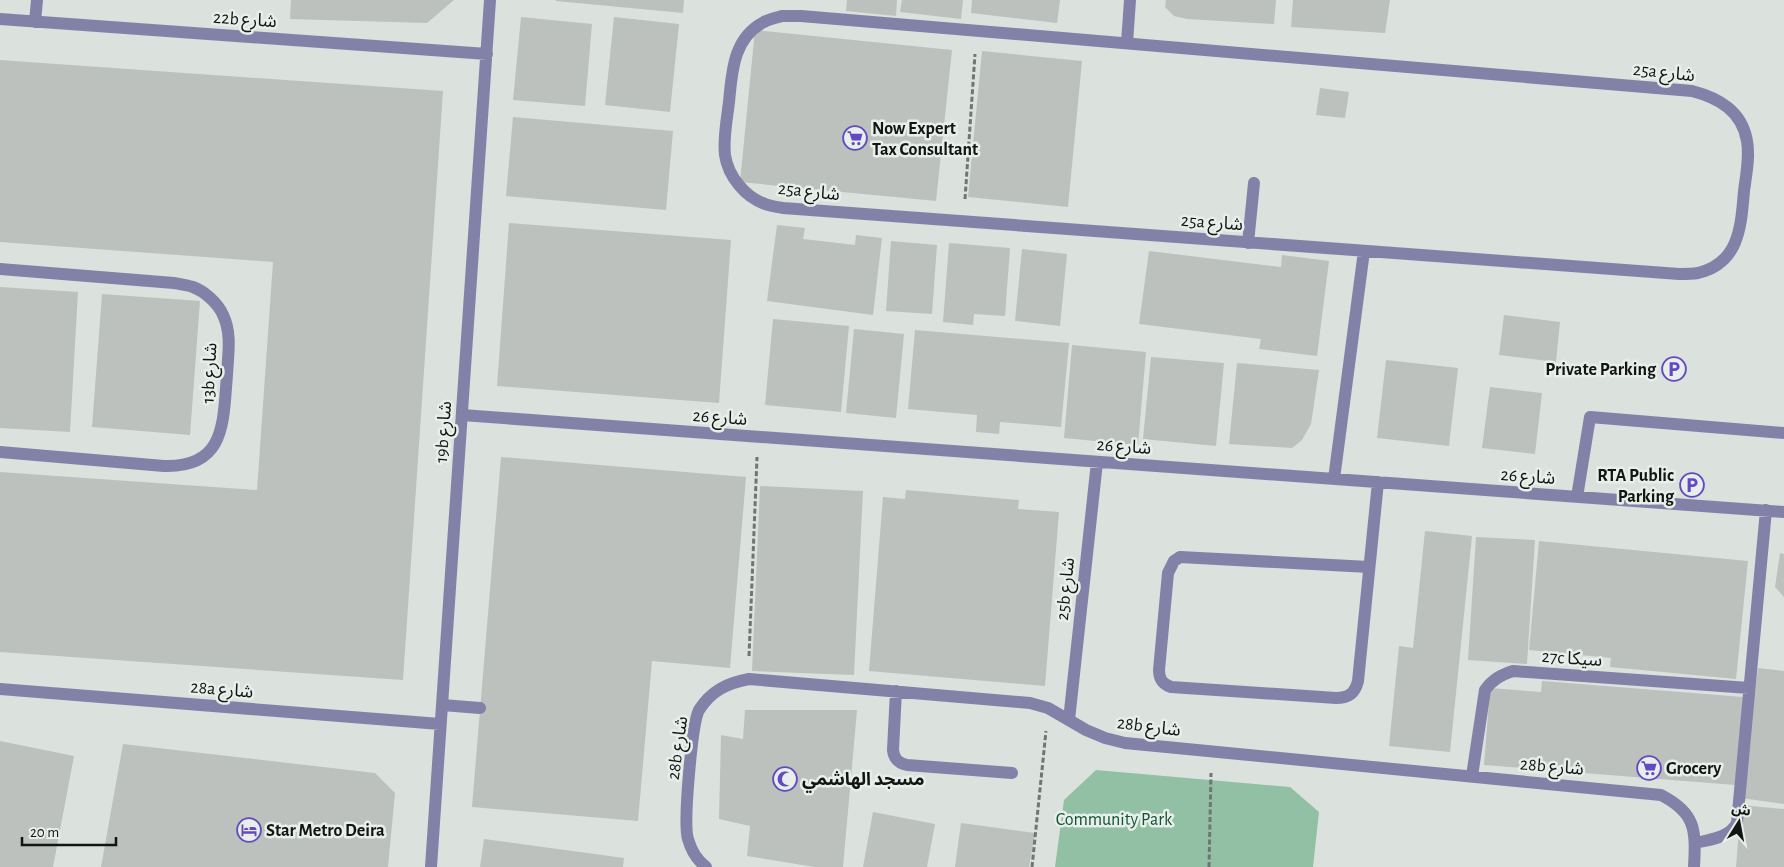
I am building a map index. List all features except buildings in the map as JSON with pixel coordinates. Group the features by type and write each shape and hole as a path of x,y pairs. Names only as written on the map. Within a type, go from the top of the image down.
{"street":[{"path":"35,22 37,0"},
{"name":"19b شارع","path":"431,867 490,0"},
{"path":"1127,43 1130,0"},
{"name":"25a شارع","path":"782,16 801,16 977,30 1692,91 1711,96 1728,107 1740,123 1747,141 1748,161 1738,237 1729,254 1716,266 1698,273 1679,274 783,208 763,203 746,193 732,176 725,157 725,136 733,68 738,50 748,34 763,22 782,16"},
{"name":"22b شارع","path":"0,19 487,54"},
{"path":"1248,242 1254,183"},
{"path":"1334,479 1364,251"},
{"name":"13b شارع","path":"0,269 174,283 194,287 211,298 223,314 228,333 223,423 218,439 209,452 196,462 180,466 164,466 0,452"},
{"name":"شارع 26","path":"462,415 1784,512"},
{"path":"1577,497 1590,417 1784,433"},
{"name":"25b شارع","path":"1068,720 1097,462"},
{"path":"1369,567 1180,557 1174,561 1168,573 1159,670 1161,681 1171,687 1336,698 1344,698 1351,695 1356,689 1358,681 1378,482"},
{"path":"1696,843 1729,834 1737,823 1766,510"},
{"name":"27c سيكا","path":"1472,776 1485,690 1491,681 1500,676 1513,672 1750,688"},
{"name":"28b شارع","path":"706,867 693,853 687,837 686,821 694,728 698,712 708,698 720,688 748,679 1030,703 1048,708 1086,730 1105,738 1125,743 1661,795 1675,802 1686,814 1693,827 1696,843 1694,867"},
{"name":"28a شارع","path":"0,689 440,724"},
{"path":"896,691 893,750 897,761 907,765 1012,773"},
{"path":"442,704 480,708"}],"path":[{"path":"964,222 977,30"},
{"path":"748,679 758,437"},
{"path":"1032,867 1048,708"},
{"path":"1209,867 1211,751"}],"green space":[{"name":"Community Park","path":"1096,770 1290,787 1319,812 1313,867 1055,867 1064,800"}],"place":[{"name":"Now Expert Tax Consultant","path":"855,138"},
{"name":"Private Parking","path":"1674,369"},
{"name":"RTA Public Parking","path":"1692,485"},
{"name":"Grocery","path":"1649,768"},
{"name":"مسجد الهاشمي","path":"785,779"},
{"name":"Star Metro Deira","path":"249,830"}]}
